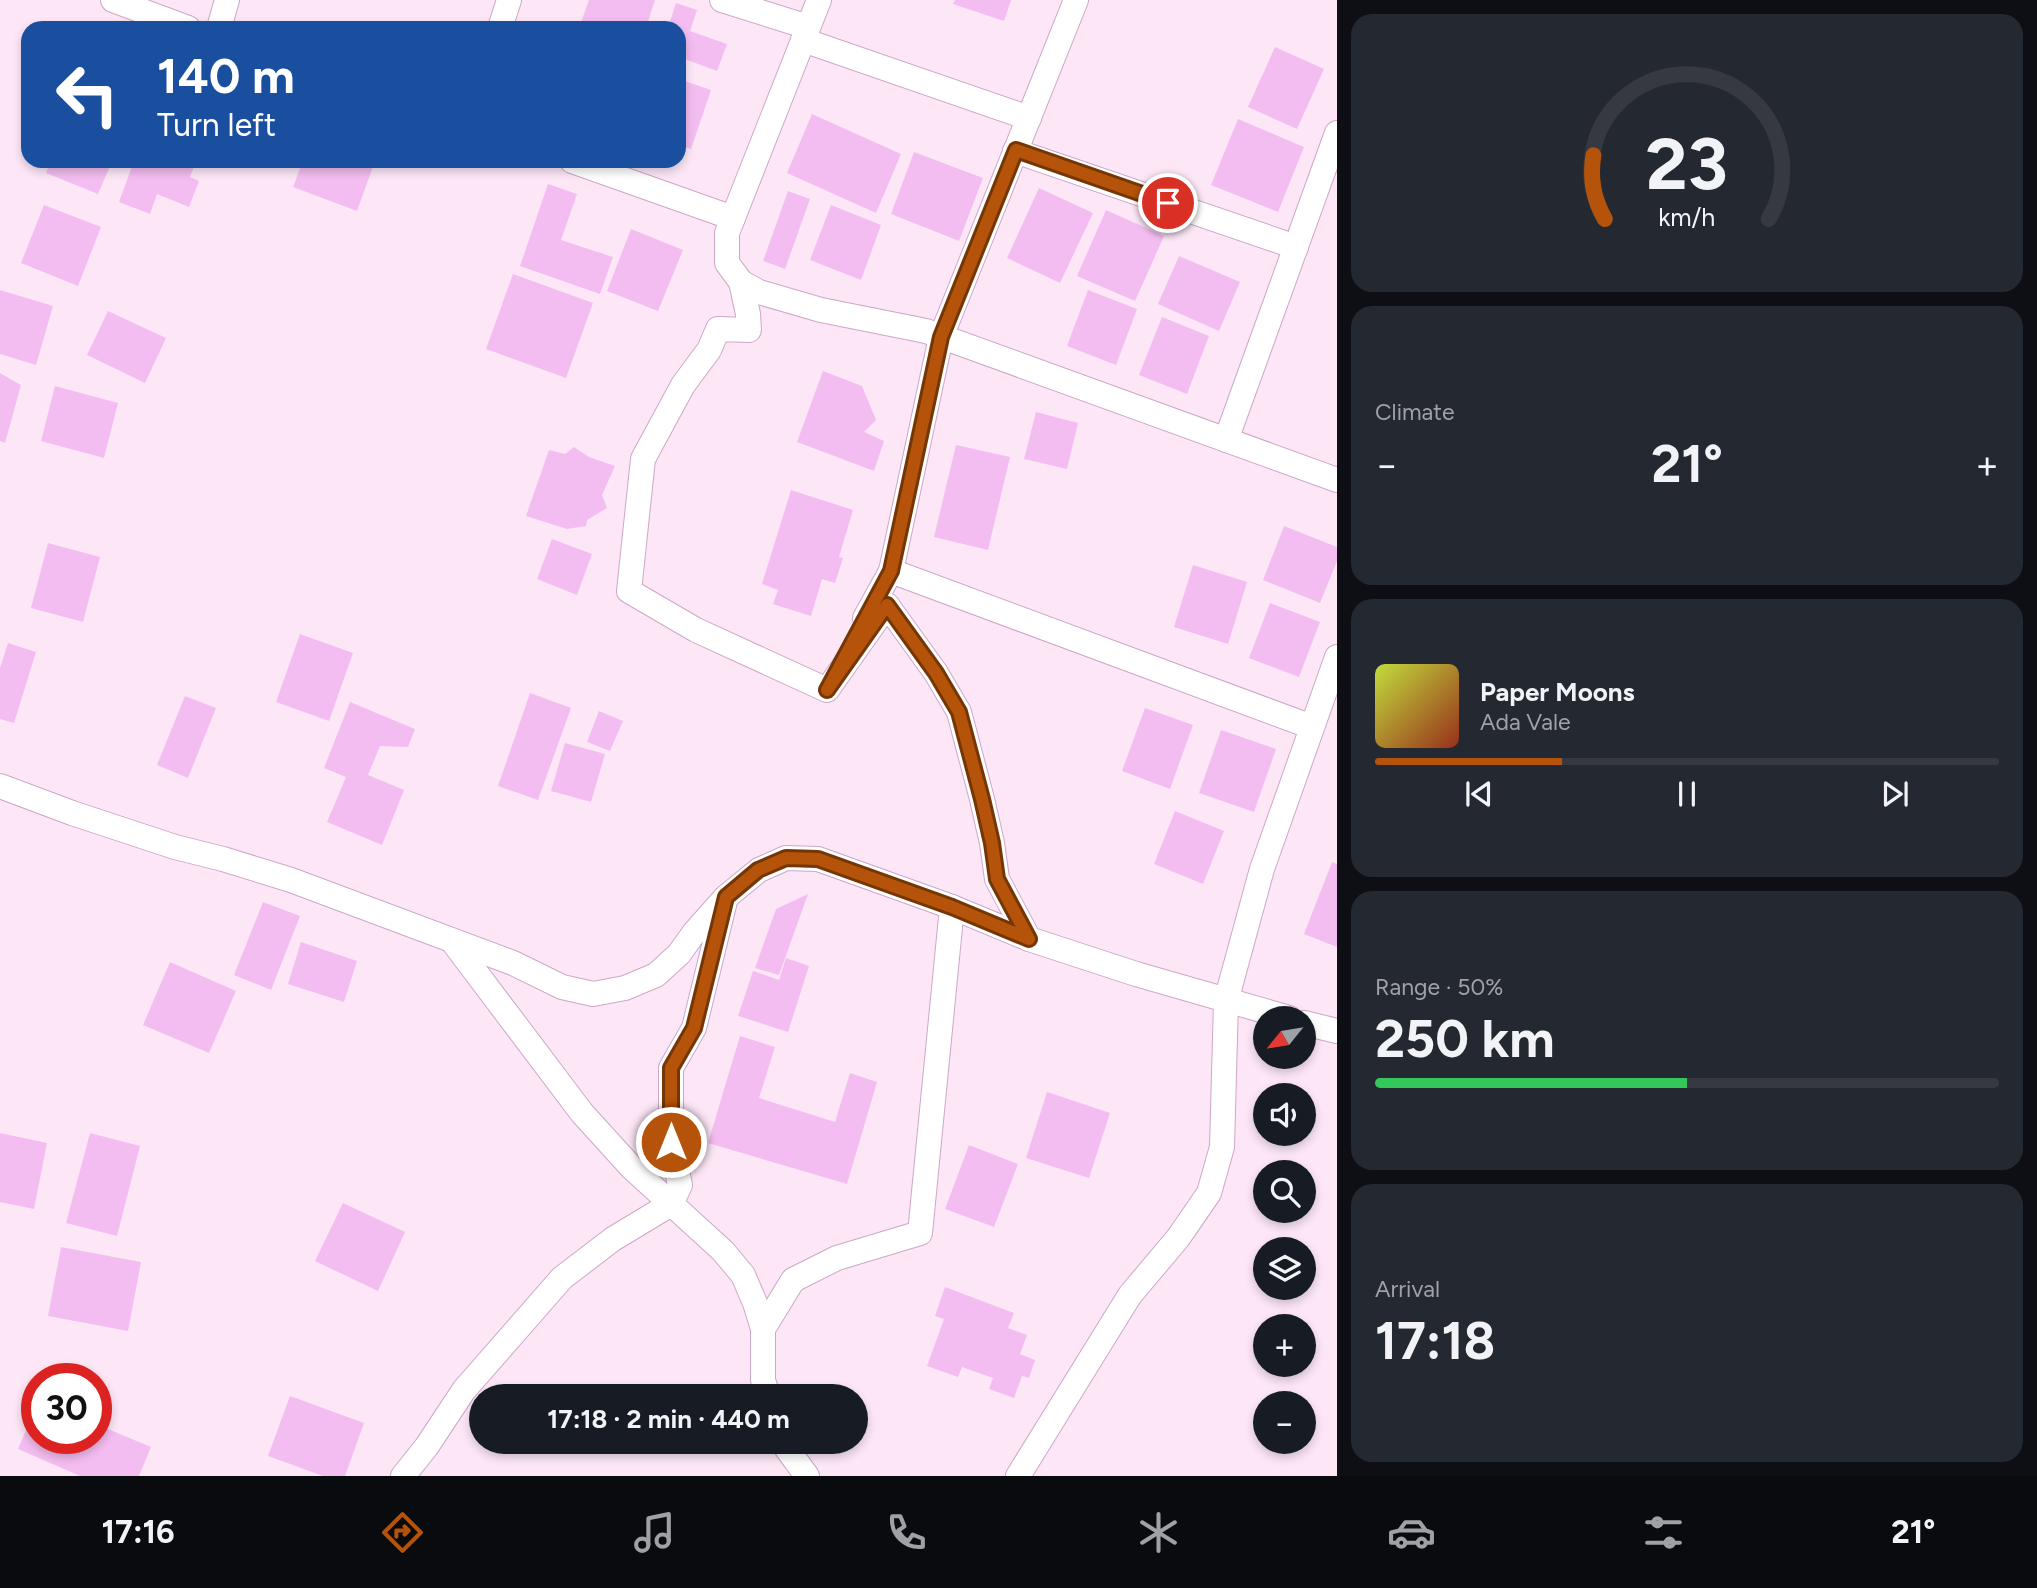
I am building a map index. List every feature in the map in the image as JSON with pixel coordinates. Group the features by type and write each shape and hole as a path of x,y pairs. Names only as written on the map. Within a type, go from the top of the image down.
{"street":[{"path":"113,0 169,21"},
{"path":"221,21 227,0"},
{"path":"502,21 509,0"},
{"path":"722,0 1029,118"},
{"path":"818,0 727,233 727,263 741,282 749,330 718,329 709,350 683,385 643,459 629,591 696,630 827,690"},
{"path":"827,690 891,571 941,337 1076,0"},
{"path":"1226,440 1337,133"},
{"path":"1016,150 1296,247"},
{"path":"592,168 733,218"},
{"path":"741,282 759,292 821,310 926,331 1337,480"},
{"path":"891,571 1312,727"},
{"path":"827,690 887,605 936,673 959,712 982,799 997,879 1029,939"},
{"path":"1018,1476 1130,1295 1178,1238 1209,1193 1222,1147 1226,1001 1262,869 1337,657"},
{"path":"0,786 175,847 291,880 513,963 562,987 593,994 625,988 656,975 679,954 726,897 758,870 786,858 818,859 952,907 1029,939 1253,1008"},
{"path":"403,1476 427,1446 464,1390 562,1278 613,1239 671,1204 680,1185 671,1142 671,1068 694,1028 726,897"},
{"path":"763,1329 793,1280 837,1258 920,1233 952,907"},
{"path":"453,942 582,1113 632,1168 723,1251 743,1275 763,1329 765,1384"},
{"path":"1316,1026 1337,1031"},
{"path":"791,1454 807,1476"}],"building":[{"path":"589,0 655,0 648,21 582,21"},
{"path":"955,0 1011,0 1004,21 953,4"},
{"path":"676,3 697,10 690,31 727,44 717,71 686,60 686,21 670,21"},
{"path":"1275,47 1324,69 1297,129 1248,107"},
{"path":"686,81 711,90 691,149 686,147"},
{"path":"812,114 901,154 876,213 787,173"},
{"path":"1238,119 1304,147 1278,212 1211,185"},
{"path":"914,152 983,178 959,241 891,214"},
{"path":"48,168 109,168 98,194 46,173"},
{"path":"131,168 193,168 190,177 199,181 189,207 157,194 150,214 119,202"},
{"path":"300,168 372,168 357,211 293,187"},
{"path":"548,184 577,194 561,240 613,257 600,294 520,266"},
{"path":"1039,188 1093,213 1060,283 1007,258"},
{"path":"788,191 810,199 785,269 763,261"},
{"path":"44,205 101,227 78,286 21,263"},
{"path":"831,205 881,225 861,280 810,260"},
{"path":"1106,210 1164,236 1135,301 1077,276"},
{"path":"631,229 683,250 658,311 607,291"},
{"path":"1179,256 1240,282 1219,331 1158,304"},
{"path":"513,274 593,303 566,378 486,349"},
{"path":"0,290 53,306 36,365 0,354"},
{"path":"1088,290 1137,309 1116,365 1067,346"},
{"path":"108,311 166,338 145,383 87,355"},
{"path":"1162,317 1209,336 1187,394 1139,375"},
{"path":"823,371 862,386 876,420 864,432 884,441 874,471 797,442"},
{"path":"0,373 21,385 5,443 0,441"},
{"path":"55,386 118,403 104,458 41,441"},
{"path":"1036,412 1078,423 1067,469 1024,459"},
{"path":"956,445 1010,457 988,550 934,537"},
{"path":"574,447 589,457 615,466 602,495 607,508 587,520 586,526 567,529 526,516 549,450 565,454"},
{"path":"791,490 853,510 839,557 843,558 835,583 822,579 811,616 773,604 778,590 762,584"},
{"path":"1284,526 1337,547 1337,561 1320,603 1263,580"},
{"path":"552,539 592,554 577,595 537,579"},
{"path":"48,543 100,557 83,622 31,608"},
{"path":"1193,565 1247,582 1228,644 1174,627"},
{"path":"1270,603 1320,622 1299,677 1249,658"},
{"path":"300,634 353,653 329,721 276,702"},
{"path":"8,643 36,652 14,723 0,719 0,668"},
{"path":"530,693 571,708 538,800 498,786"},
{"path":"185,696 216,708 188,778 157,765"},
{"path":"350,702 415,729 408,747 380,746 368,775 404,790 382,845 327,822 346,777 324,768"},
{"path":"1145,708 1193,725 1170,789 1122,771"},
{"path":"599,711 623,721 610,751 587,742"},
{"path":"1221,730 1276,749 1254,812 1199,793"},
{"path":"565,743 605,754 591,802 551,791"},
{"path":"1175,811 1224,831 1203,884 1154,864"},
{"path":"1332,862 1337,864 1337,947 1304,934"},
{"path":"808,894 779,975 755,968 776,909"},
{"path":"263,902 300,916 271,990 234,975"},
{"path":"301,942 357,961 344,1002 288,984"},
{"path":"786,958 809,966 788,1032 738,1016 753,971 779,980"},
{"path":"170,962 236,991 209,1053 143,1025"},
{"path":"740,1036 775,1047 759,1098 835,1122 850,1073 877,1082 847,1184 708,1143"},
{"path":"1047,1092 1110,1113 1089,1178 1026,1158"},
{"path":"0,1133 47,1143 34,1209 0,1202"},
{"path":"90,1133 140,1146 117,1236 66,1223"},
{"path":"969,1145 1018,1164 994,1227 945,1209"},
{"path":"343,1203 405,1232 378,1291 315,1261"},
{"path":"61,1247 141,1262 128,1331 48,1316"},
{"path":"945,1287 1014,1313 1008,1328 1027,1335 1020,1354 1035,1360 1029,1378 1022,1376 1014,1398 989,1389 993,1378 962,1367 958,1377 927,1366 944,1319 935,1316"},
{"path":"290,1396 364,1423 345,1476 323,1476 268,1456"},
{"path":"112,1431 151,1447 139,1476 80,1476 29,1454 112,1454"}],"route":[{"path":"671,1142 671,1068 694,1028 726,897 758,870 786,858 818,859 952,907 1029,939 997,879 982,799 959,712 919,647 887,605 827,690 891,571 941,337 1016,150 1168,203"}]}
